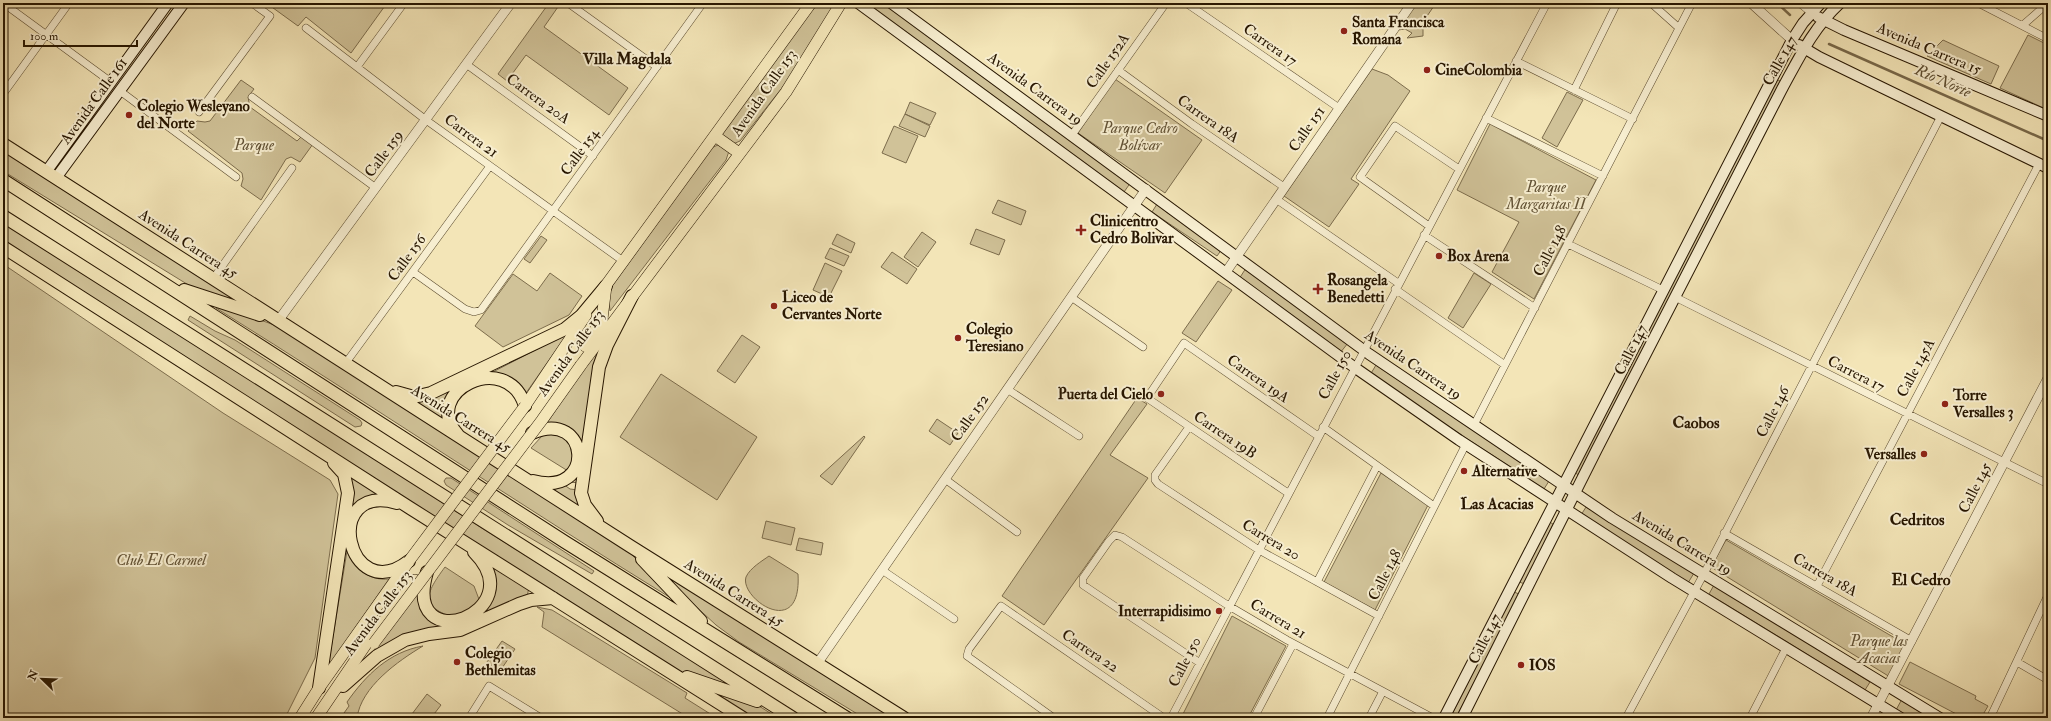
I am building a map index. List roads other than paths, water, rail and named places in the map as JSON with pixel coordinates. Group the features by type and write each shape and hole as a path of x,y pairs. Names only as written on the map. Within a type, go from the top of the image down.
{"highway":[{"name":"Avenida Carrera 45","path":"3,144 377,385 904,718"},
{"path":"3,180 565,542 847,718"},
{"path":"3,216 793,718"},
{"path":"3,247 410,508 743,718"},
{"path":"163,282 278,321"},
{"path":"377,385 405,396 431,393 570,325 581,316 606,286"},
{"path":"601,527 583,501 582,488 599,367 607,345 632,296"},
{"path":"460,437 455,431 449,416 451,401 459,388 475,379 487,377 498,379 513,387 520,394 525,406"},
{"path":"525,478 544,484 558,483 572,473 578,457 578,448 574,440 567,433 552,428 541,429 532,433"},
{"path":"318,449 344,474 348,493 319,688"},
{"path":"409,561 391,571 377,570 363,564 353,553 349,538 349,531 354,517 364,506 379,500 388,500 410,508"},
{"path":"427,572 423,598 426,605 435,617 442,620 457,622 468,618 478,611 489,592 488,573 479,557 462,540"},
{"path":"630,546 714,635"},
{"path":"343,686 377,656 405,640 428,634 460,630 518,604 534,600 553,598"},
{"path":"666,669 781,711"}],"main road":[{"name":"Avenida Calle 161","path":"46,172 168,3"},
{"name":"Avenida Calle 161","path":"56,178 184,3"},
{"name":"Avenida Calle 153","path":"300,718 358,632 525,406 606,286 811,3"},
{"name":"Avenida Calle 153","path":"316,718 534,420 632,296 786,92 841,3"},
{"path":"858,3 1354,367 1466,444 1693,591 1901,718"},
{"name":"Avenida Carrera 19","path":"891,3 1237,255 1363,350 1612,518 1940,718"},
{"name":"Calle 147","path":"1444,718 1792,40 1812,12 1821,3"},
{"name":"Calle 147","path":"1462,718 1566,510 1803,49 1823,20 1840,3"},
{"name":"Avenida Carrera 15","path":"1812,12 1823,20 2048,116"},
{"path":"1792,40 1803,49 2043,166"},
{"path":"715,136 739,153"},
{"name":"Avenida Calle 153","path":"320,718 343,686 371,641 427,572 532,433 578,363 602,319 606,286"},
{"path":"1513,584 1526,590"}],"street":[{"path":"3,3 111,82"},
{"path":"3,94 69,3"},
{"path":"199,112 270,16 252,3"},
{"path":"357,67 404,3"},
{"name":"Calle 159","path":"278,321 511,3"},
{"path":"568,3 657,67"},
{"name":"Calle 154","path":"413,272 465,309 474,312 481,310 554,212 703,3"},
{"name":"Calle 152A","path":"1072,135 1166,3"},
{"name":"Carrera 17","path":"1186,3 1339,108"},
{"name":"Calle 151","path":"1226,272 1412,3"},
{"name":"Calle 150","path":"1171,718 1354,367 1547,3"},
{"path":"1574,90 1617,3"},
{"path":"1651,3 1679,28"},
{"name":"Calle 148","path":"1474,425 1692,3"},
{"path":"1752,3 1792,40"},
{"name":"Avenida Carrera 15","path":"1802,3 1812,12"},
{"path":"1978,3 2048,39"},
{"path":"2023,25 2048,3"},
{"name":"Carrera 21","path":"306,28 426,120 624,261"},
{"path":"1516,61 1633,119"},
{"name":"Carrera 20A","path":"466,64 593,156"},
{"name":"Carrera 18A","path":"1118,70 1192,124 1284,187"},
{"path":"120,91 236,177"},
{"path":"252,97 376,188"},
{"name":"Calle 146","path":"1626,718 1704,573 1941,116"},
{"path":"1486,118 1603,176"},
{"path":"1429,226 1360,177 1395,126 1459,169"},
{"name":"Calle 156","path":"345,364 490,166"},
{"name":"Calle 145A","path":"1817,586 1907,414 2043,166"},
{"path":"212,279 292,168"},
{"name":"Calle 152","path":"817,664 1146,189"},
{"path":"1276,199 1505,365"},
{"path":"1424,235 1535,308"},
{"path":"1568,244 1663,290"},
{"path":"1071,297 1143,347"},
{"name":"Carrera 17","path":"1675,297 2048,484"},
{"name":"Carrera 19A","path":"1147,398 1184,343 1318,436"},
{"name":"Calle 145","path":"1871,718 2048,378"},
{"path":"1007,389 1080,436"},
{"name":"Carrera 19B","path":"1147,398 1288,494"},
{"name":"Carrera 20","path":"1189,427 1155,475 1155,480 1259,550 1379,616"},
{"path":"1323,427 1434,506"},
{"name":"Calle 148","path":"1326,718 1466,444"},
{"path":"1317,582 1377,466"},
{"path":"945,479 1017,532"},
{"name":"Carrera 18A","path":"1724,533 1912,641"},
{"name":"Carrera 21","path":"1200,663 1082,585 1083,578 1109,540 1115,535 1122,537 1230,606 1293,644 1382,693 1433,718"},
{"path":"882,570 954,619"},
{"path":"1990,718 2048,595"},
{"name":"Carrera 22","path":"1054,718 968,656 969,649 1001,606 1164,718"},
{"path":"1254,718 1293,644"},
{"path":"1750,718 1786,648"},
{"path":"2016,662 2048,680"},
{"path":"469,718 489,686 541,718"},
{"path":"1369,718 1382,693"}],"waterway":[{"name":"Río Norte","path":"1777,3 1790,15"},
{"name":"Río Norte","path":"1829,44 2048,141"}],"place":[{"name":"Santa Francisca Romana","path":"1344,31"},
{"name":"CineColombia","path":"1427,70"},
{"name":"Colegio Wesleyano del Norte","path":"129,115"},
{"name":"Clinicentro Cedro Bolivar","path":"1081,230"},
{"name":"Box Arena","path":"1439,256"},
{"name":"Rosangela Benedetti","path":"1318,289"},
{"name":"Liceo de Cervantes Norte","path":"774,306"},
{"name":"Colegio Teresiano","path":"958,338"},
{"name":"Puerta del Cielo","path":"1161,394"},
{"name":"Torre Versalles 3","path":"1945,404"},
{"name":"Versalles","path":"1924,454"},
{"name":"Alternative","path":"1464,471"},
{"name":"Interrapidisimo","path":"1219,611"},
{"name":"Colegio Bethlemitas","path":"457,662"},
{"name":"IOS","path":"1521,665"}],"district":[{"name":"Villa Magdala","path":"627,59"},
{"name":"Caobos","path":"1696,423"},
{"name":"Las Acacias","path":"1497,504"},
{"name":"Cedritos","path":"1917,520"},
{"name":"El Cedro","path":"1921,580"}],"park label":[{"name":"Parque Cedro Bolívar","path":"1140,136"},
{"name":"Parque","path":"254,145"},
{"name":"Parque Margaritas II","path":"1546,196"},
{"name":"Club El Carmel","path":"161,560"},
{"name":"Parque las Acacias","path":"1879,650"}]}
